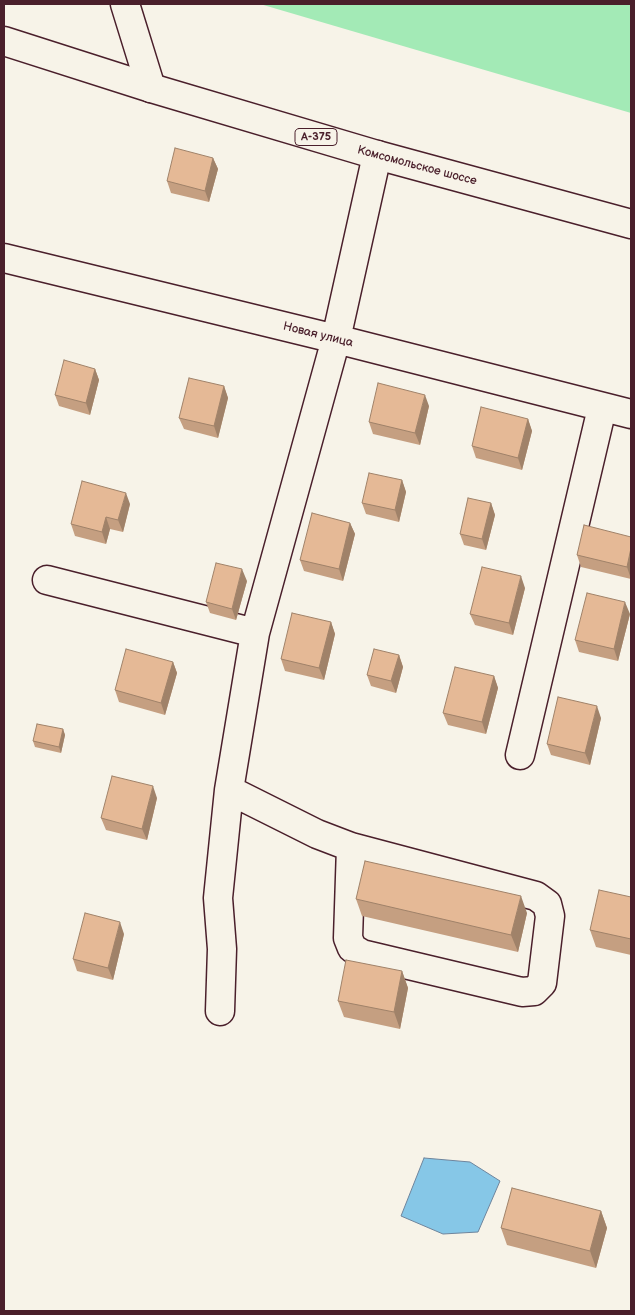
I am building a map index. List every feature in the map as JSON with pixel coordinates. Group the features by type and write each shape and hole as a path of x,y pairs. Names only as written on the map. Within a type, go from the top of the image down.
{"main road":[{"path":"125,4 151,88"},
{"name":"Комсомольское шоссе","path":"4,41 151,88 377,156 631,224"},
{"path":"220,1011 222,949 218,898 229,790 255,633 336,339 377,156"},
{"name":"Новая улица","path":"4,258 336,339 631,414"},
{"path":"520,754 602,408"},
{"path":"47,580 255,633"},
{"path":"229,790 317,834 351,847 536,896 547,904 550,916 542,983 534,991 522,992 362,954 352,948 348,938 351,847"}],"green space":[{"path":"260,4 631,4 631,113"}],"water":[{"path":"424,1158 470,1162 500,1181 478,1232 443,1234 401,1216"}],"building":[{"path":"175,148 213,158 205,191 167,181"},
{"path":"64,360 95,369 86,403 55,395"},
{"path":"189,378 224,386 214,426 179,418"},
{"path":"378,383 425,395 415,433 369,422"},
{"path":"481,407 528,419 518,458 472,446"},
{"path":"369,473 402,480 395,510 362,503"},
{"path":"82,481 126,493 118,520 106,517 102,532 71,524"},
{"path":"468,498 491,503 482,539 460,534"},
{"path":"312,513 350,523 339,569 300,560"},
{"path":"584,525 631,537 627,567 577,555"},
{"path":"216,563 242,569 232,609 206,602"},
{"path":"482,567 521,576 509,623 470,614"},
{"path":"587,593 625,602 614,649 575,640"},
{"path":"292,613 331,622 319,668 281,659"},
{"path":"126,649 173,662 161,703 115,690"},
{"path":"374,649 399,655 391,681 367,675"},
{"path":"455,667 494,676 482,722 443,713"},
{"path":"558,697 597,706 585,753 547,744"},
{"path":"37,724 63,729 59,747 33,741"},
{"path":"112,776 153,786 142,829 101,818"},
{"path":"365,861 521,896 511,935 356,899"},
{"path":"599,890 631,897 631,939 590,930"},
{"path":"85,913 120,922 108,968 73,959"},
{"path":"346,960 402,971 394,1012 338,1001"},
{"path":"512,1188 601,1211 590,1251 501,1228"}]}
